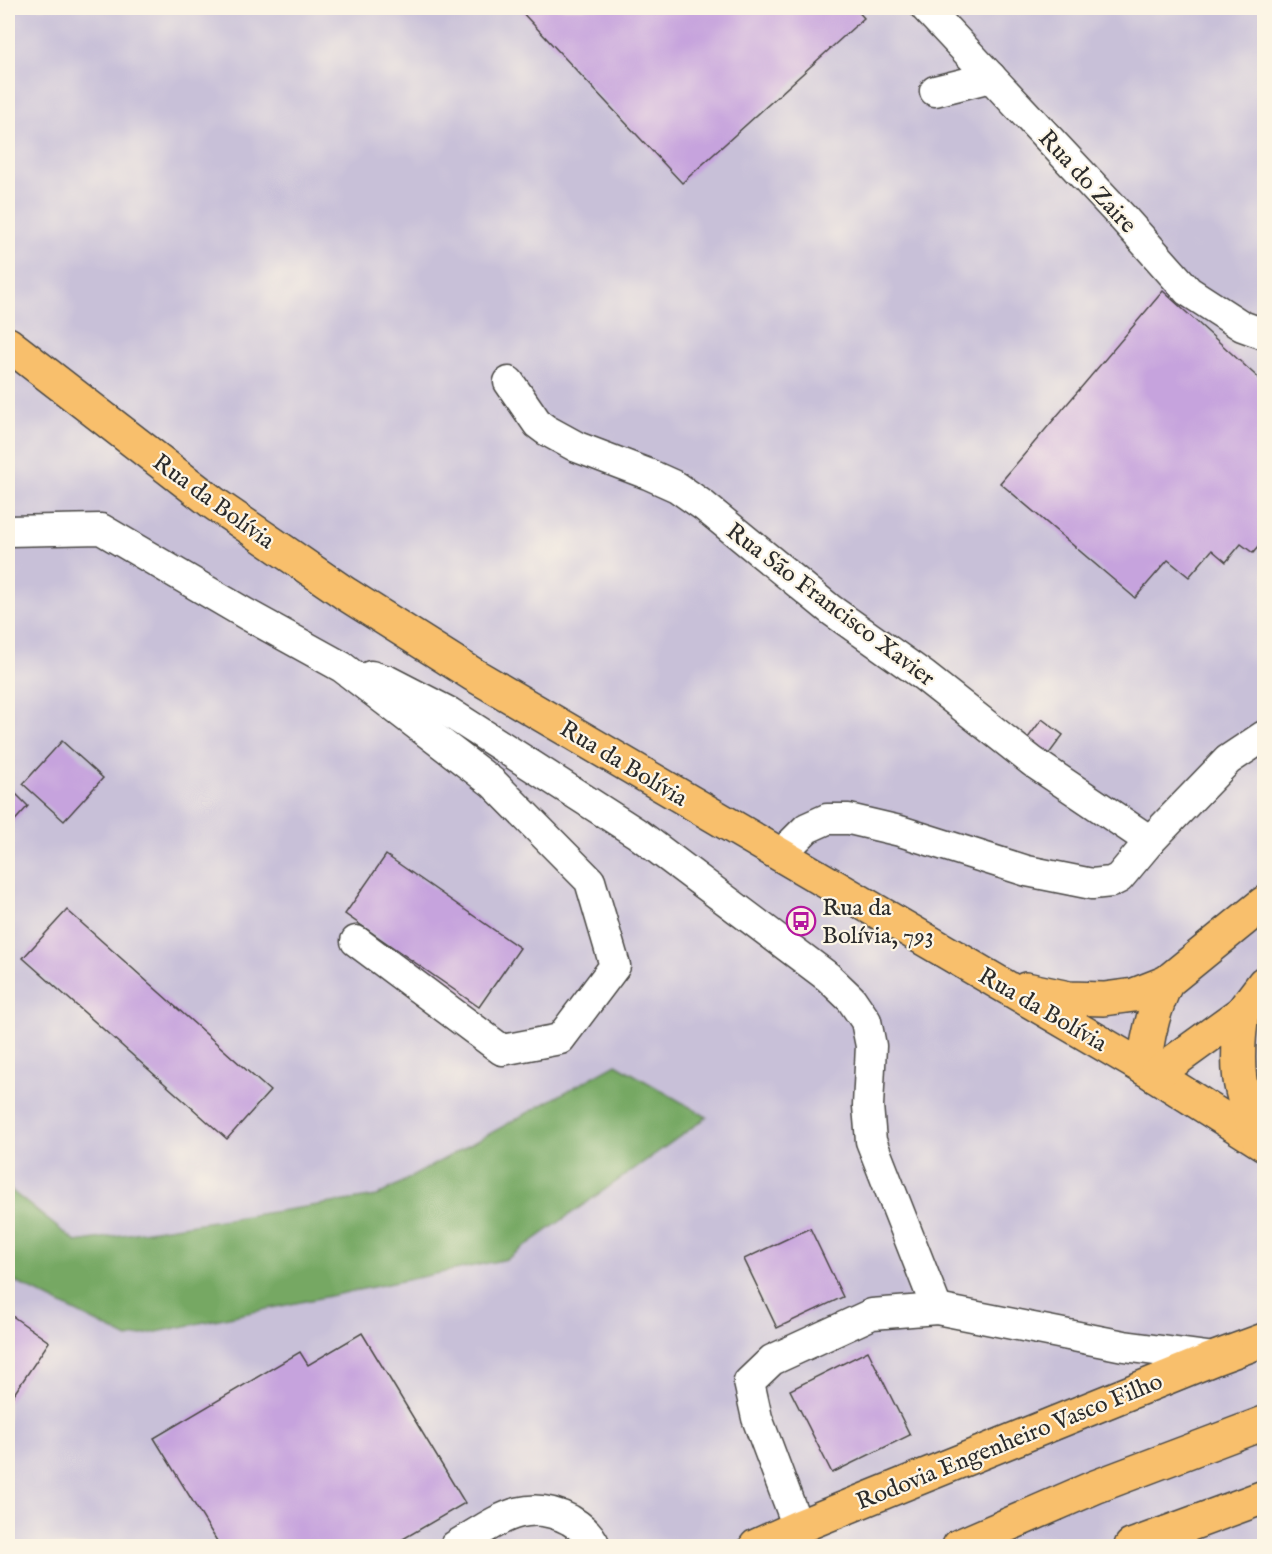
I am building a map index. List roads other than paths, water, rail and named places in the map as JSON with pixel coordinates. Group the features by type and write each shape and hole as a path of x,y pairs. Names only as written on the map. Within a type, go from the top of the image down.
{"main road":[{"name":"Rua da Bolívia","path":"8,344 212,502 346,594 474,675 1149,1072 1262,1142"},
{"path":"982,974 1029,990 1069,998 1104,999 1134,994 1167,982 1264,903"},
{"path":"1167,982 1156,1004 1147,1036 1149,1072 1242,1012 1264,983"},
{"path":"1242,1012 1237,1045 1239,1083 1248,1114 1262,1142"},
{"name":"Rodovia Engenheiro Vasco Filho","path":"756,1546 1215,1358 1262,1342"},
{"path":"959,1546 1095,1487 1264,1423"},
{"path":"1131,1546 1264,1497"}],"street":[{"name":"Rua do Zaire","path":"926,8 1124,219 1188,291 1242,326 1264,334"},
{"path":"935,91 991,77"},
{"name":"Rua São Francisco Xavier","path":"509,382 538,424 546,430 577,447 677,487 704,506 831,610 924,676 1033,762 1150,841"},
{"path":"8,531 101,529 342,667 493,783 590,881 615,966 560,1038 502,1050 356,941"},
{"path":"342,667 388,681 450,713 638,834 828,977 851,999 866,1021 871,1046 868,1106 871,1141 937,1309"},
{"path":"780,855 807,828 827,819 849,819 900,831 1028,871 1101,884 1119,878 1150,841 1228,760 1264,736"},
{"path":"798,1527 757,1418 749,1382 772,1360 872,1314 937,1309 1124,1346 1215,1358"},
{"path":"455,1546 510,1515 533,1509 558,1513 578,1525 593,1540 595,1546"}],"place":[{"name":"Rua da Bolívia, 793","path":"801,921"}]}
